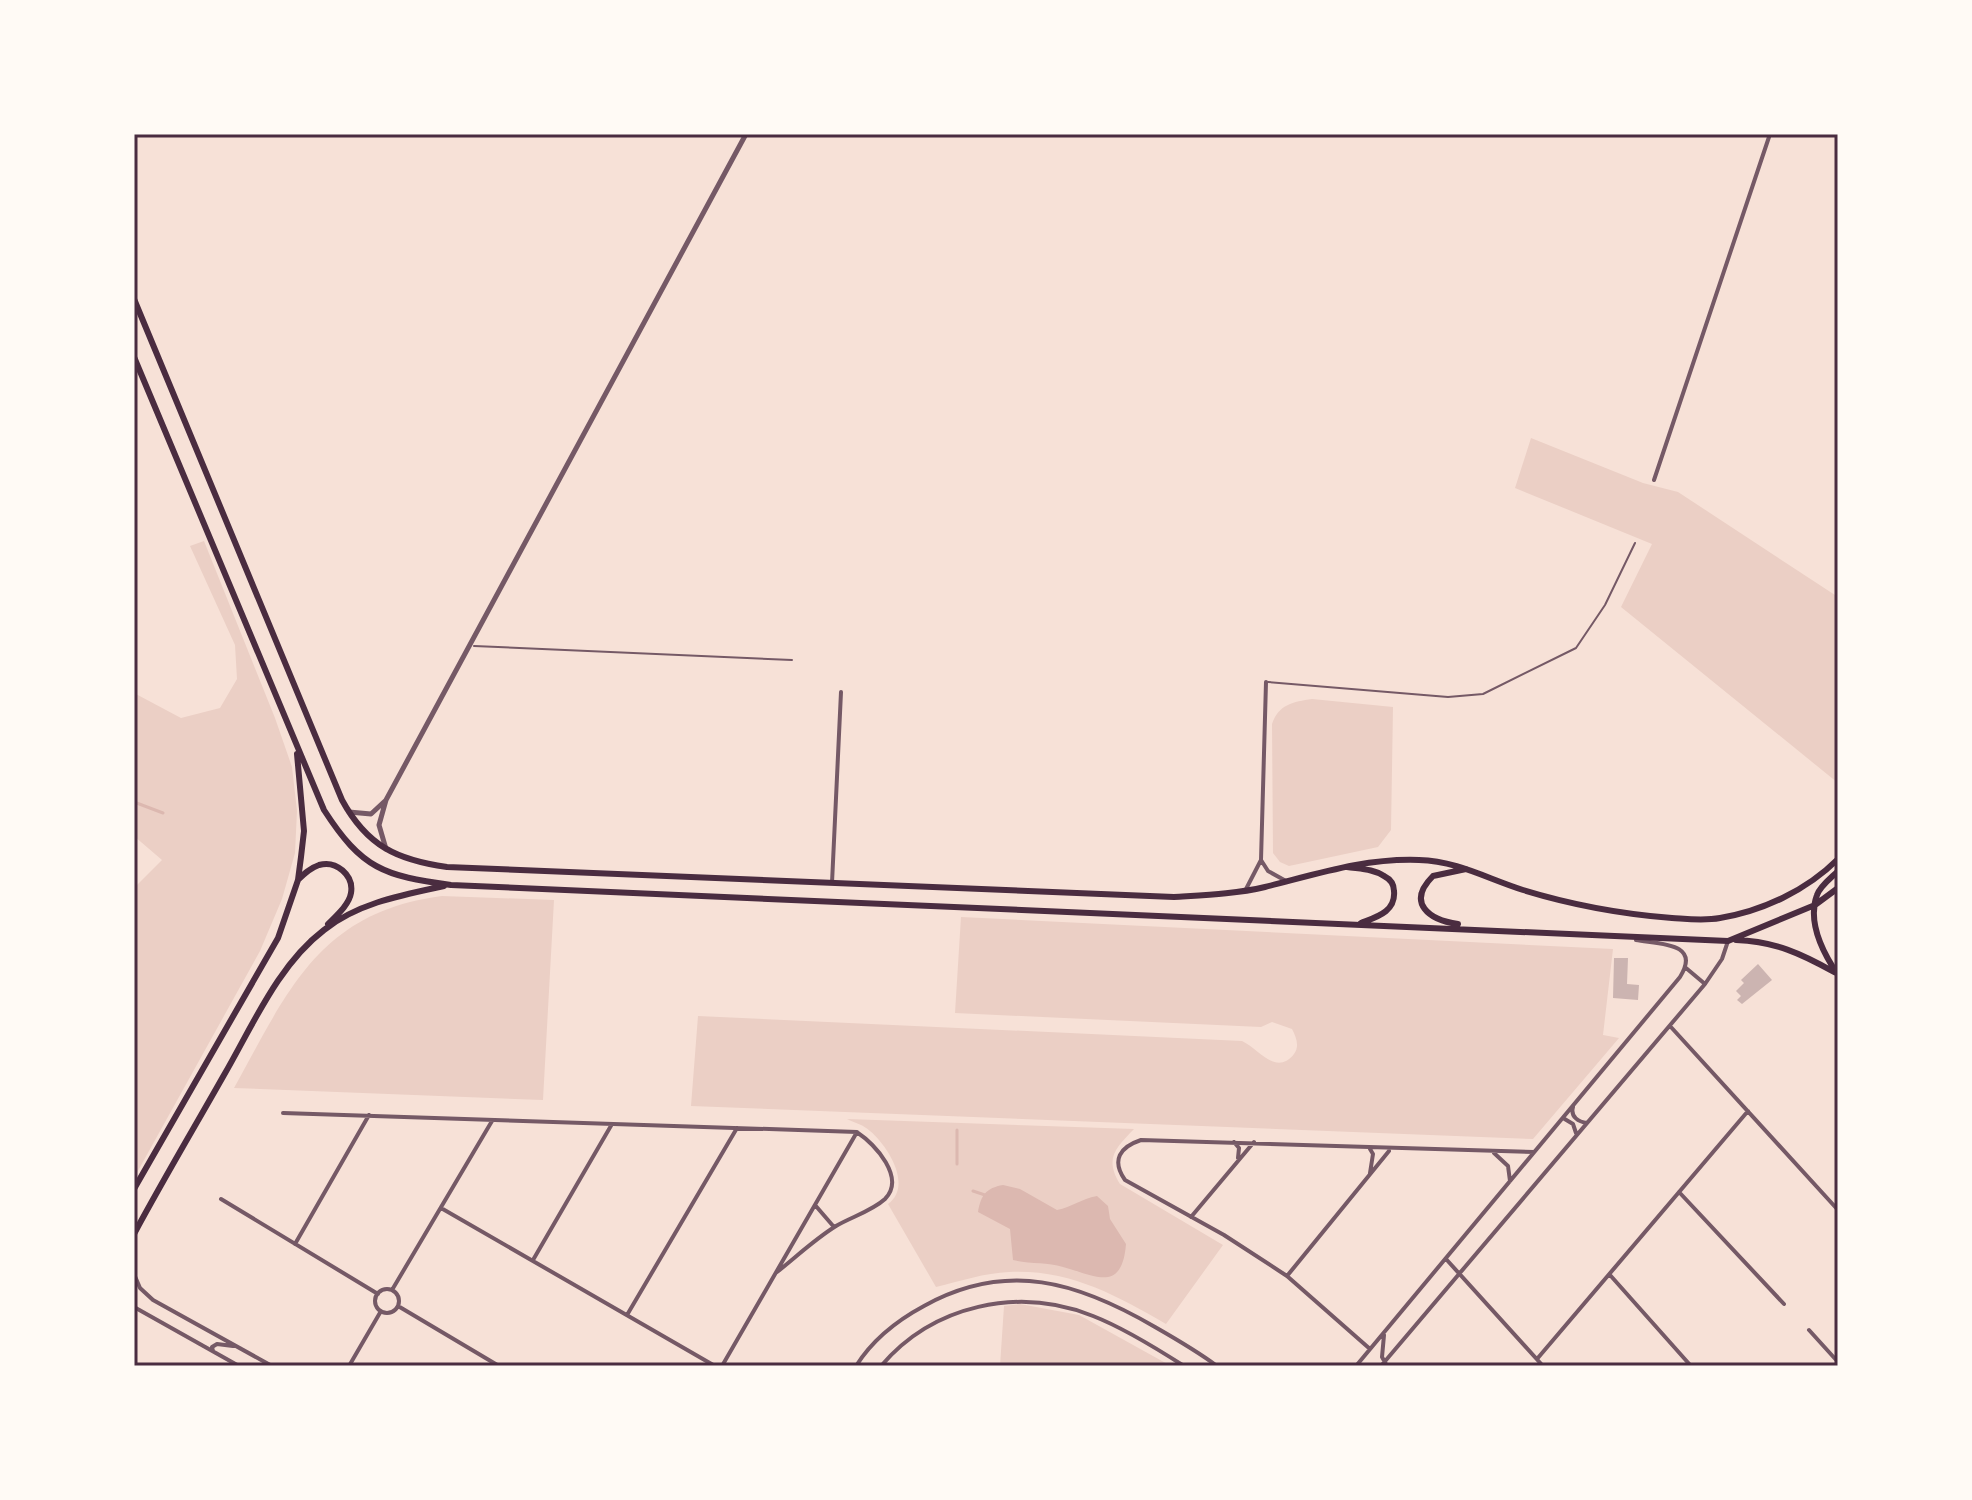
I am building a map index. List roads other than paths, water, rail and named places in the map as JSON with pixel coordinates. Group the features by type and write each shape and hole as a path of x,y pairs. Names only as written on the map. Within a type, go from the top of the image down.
{"main road":[{"path":"134,299 349,812 368,836 386,850 423,864 1174,897 1245,891 1342,866 1384,860 1420,860 1448,862 1520,889 1586,908 1698,920 1718,919 1773,903 1809,882 1838,859"},
{"path":"134,357 324,810 342,838 380,870 405,879 451,885 1499,929 1775,944 1837,974"},
{"path":"134,1189 278,938 298,880 304,831 296,746"},
{"path":"134,1234 277,984 295,958 350,897 351,884 347,875 334,865 311,868 298,880"},
{"path":"1342,866 1382,874 1392,883 1393,902 1387,911 1357,925"},
{"path":"1469,869 1433,876 1422,893 1424,908 1430,917 1440,922 1499,929"},
{"path":"1837,974 1820,945 1815,926 1815,905 1821,888 1838,871"},
{"path":"323,930 360,909 389,898 451,885"},
{"path":"1730,941 1815,905 1838,888"}],"street":[{"path":"386,850 379,825 386,800 746,134"},
{"path":"1654,480 1770,134"},
{"path":"1245,891 1261,860 1266,682"},
{"path":"832,883 841,692"},
{"path":"349,812 371,814 386,800"},
{"path":"1261,860 1268,871 1286,881"},
{"path":"1358,1365 1686,968 1685,954 1671,944 1626,938"},
{"path":"1384,1365 1705,984 1730,941"},
{"path":"1686,968 1705,984"},
{"path":"1669,1026 1838,1210"},
{"path":"1574,1104 1574,1116 1579,1122 1587,1123"},
{"path":"1537,1359 1748,1111"},
{"path":"283,1113 857,1132 880,1153 888,1168 891,1187 881,1202 834,1227 775,1273"},
{"path":"295,1244 369,1115"},
{"path":"1563,1118 1573,1124 1576,1136"},
{"path":"392,1290 492,1121"},
{"path":"533,1260 612,1124"},
{"path":"627,1315 738,1127"},
{"path":"722,1366 857,1132"},
{"path":"1370,1349 1287,1276 1125,1180 1117,1164 1119,1154 1141,1140 1534,1152"},
{"path":"1234,1142 1239,1148 1238,1161"},
{"path":"1191,1217 1254,1142"},
{"path":"1369,1175 1373,1154 1370,1149"},
{"path":"1287,1276 1390,1150"},
{"path":"1492,1152 1508,1166 1510,1181"},
{"path":"1679,1192 1784,1304"},
{"path":"221,1199 378,1294"},
{"path":"815,1205 834,1227"},
{"path":"441,1208 715,1366"},
{"path":"1446,1259 1543,1366"},
{"path":"134,1274 140,1288 153,1300 272,1366"},
{"path":"1609,1274 1691,1366"},
{"path":"856,1366 880,1336 900,1319 939,1298 966,1287 997,1281 1029,1280 1062,1285 1098,1296 1217,1366"},
{"path":"384,1289 392,1290 399,1298 398,1306 389,1313 381,1311 376,1305 378,1294 384,1289"},
{"path":"881,1366 909,1338 931,1324 961,1311 1015,1301 1041,1303 1094,1316 1184,1366"},
{"path":"398,1306 499,1366"},
{"path":"134,1307 239,1366"},
{"path":"349,1366 381,1311"},
{"path":"1809,1330 1838,1362"},
{"path":"1384,1333 1384,1365"},
{"path":"213,1351 212,1347 217,1344 237,1346"}],"lane":[{"path":"1266,682 1415,696 1483,694 1576,648 1605,605 1635,543"},
{"path":"469,645 792,660"}],"waterway":[{"path":"134,802 163,813"},
{"path":"957,1130 957,1164"},
{"path":"973,1191 985,1195"}]}
